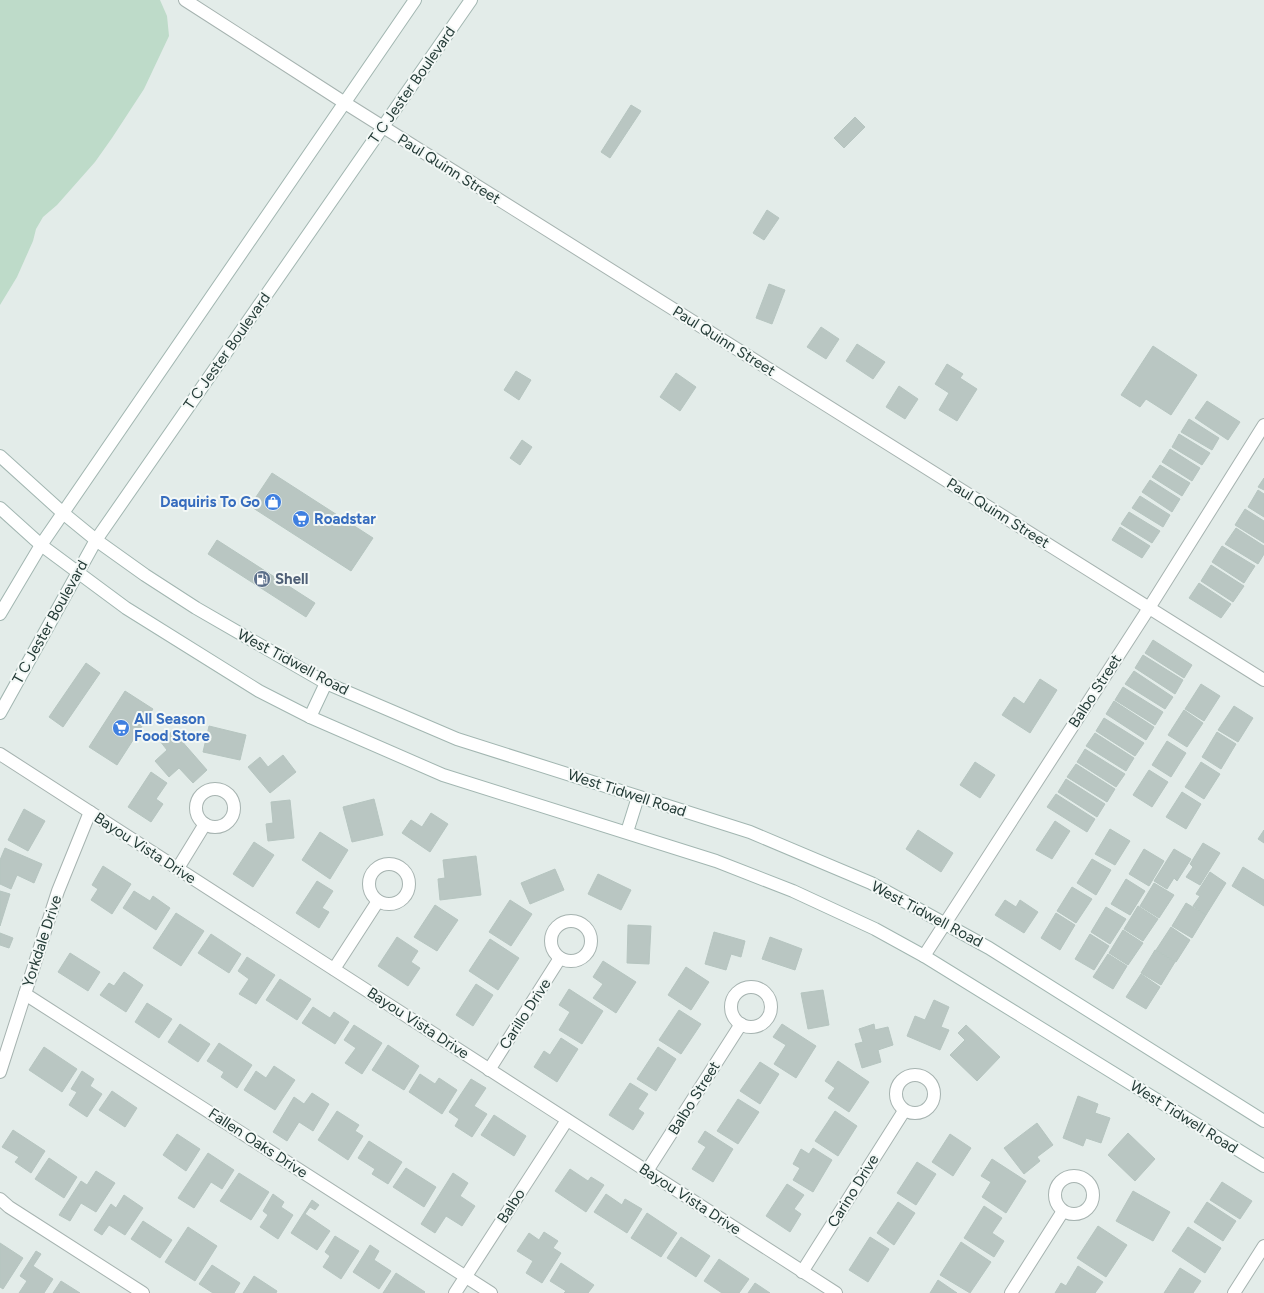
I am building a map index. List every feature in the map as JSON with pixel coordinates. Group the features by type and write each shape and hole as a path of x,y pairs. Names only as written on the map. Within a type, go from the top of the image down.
{"street":[{"name":"Paul Quinn Street","path":"185,0 383,128 1264,680"},
{"path":"0,614 41,546 63,513 416,0"},
{"name":"T C Jester Boulevard","path":"0,712 96,540 471,0"},
{"name":"Balbo Street","path":"924,956 1149,608 1264,425"},
{"name":"West Tidwell Road","path":"0,456 63,513 96,540 196,608 326,683 457,739 750,832 808,855 871,883 945,922 989,948 1264,1121"},
{"name":"West Tidwell Road","path":"0,508 41,546 77,574 166,634 259,691 310,717 443,775 627,832 716,862 793,891 876,929 924,956 1264,1166"},
{"path":"310,717 326,683"},
{"name":"Bayou Vista Drive","path":"0,754 836,1293"},
{"path":"627,832 638,797"},
{"name":"Yorkdale Drive","path":"0,1072 58,891 90,812"},
{"path":"178,868 205,824"},
{"path":"334,969 378,901"},
{"name":"Carillo Drive","path":"489,1070 560,958"},
{"name":"Fallen Oaks Drive","path":"25,994 491,1293"},
{"name":"Balbo Street","path":"647,1171 740,1024"},
{"name":"Carino Drive","path":"802,1272 904,1110"},
{"name":"Balbo","path":"455,1293 567,1120"},
{"path":"0,1199 9,1207 143,1293"},
{"path":"1011,1293 1063,1211"},
{"path":"1234,1293 1264,1246"}],"green space":[{"path":"0,0 160,0 167,16 169,36 144,89 112,138 95,162 57,205 43,217 36,229 33,241 17,277 0,305"}],"building":[{"path":"631,105 641,111 610,158 601,152"},
{"path":"855,117 865,127 844,148 834,138"},
{"path":"767,210 779,218 764,240 753,233"},
{"path":"769,284 785,290 772,324 756,318"},
{"path":"821,327 839,339 826,359 807,347"},
{"path":"857,344 885,362 873,379 846,361"},
{"path":"1153,346 1197,375 1171,415 1146,399 1140,407 1121,395"},
{"path":"947,364 963,374 960,378 977,389 957,421 939,410 949,393 935,384"},
{"path":"516,371 531,380 519,400 504,390"},
{"path":"676,373 696,387 680,411 660,397"},
{"path":"899,386 918,399 905,419 886,407"},
{"path":"1207,401 1240,422 1228,440 1195,418"},
{"path":"1189,419 1219,438 1212,450 1181,432"},
{"path":"1179,434 1210,453 1202,465 1172,447"},
{"path":"522,440 532,447 520,465 510,458"},
{"path":"1170,449 1200,468 1192,481 1162,462"},
{"path":"1160,465 1190,483 1182,496 1152,477"},
{"path":"272,473 373,538 351,571 250,506"},
{"path":"1264,478 1264,490 1258,487"},
{"path":"1150,480 1180,499 1172,512 1142,492"},
{"path":"1258,490 1264,494 1264,517 1248,507"},
{"path":"1140,496 1170,515 1163,527 1132,508"},
{"path":"1245,509 1264,521 1264,543 1235,525"},
{"path":"1129,512 1160,531 1152,543 1121,524"},
{"path":"1120,527 1150,546 1142,558 1112,540"},
{"path":"1236,528 1264,546 1264,554 1258,564 1225,544"},
{"name":"Shell","path":"217,540 315,603 306,617 208,554"},
{"path":"1222,546 1255,566 1244,583 1212,562"},
{"path":"1211,565 1244,586 1233,602 1201,581"},
{"path":"1199,583 1231,604 1221,618 1189,598"},
{"path":"1153,640 1192,665 1184,678 1145,653"},
{"path":"1143,655 1183,680 1175,694 1135,668"},
{"path":"86,663 100,673 63,727 49,717"},
{"path":"1134,671 1173,697 1165,709 1125,684"},
{"path":"1040,679 1057,690 1030,733 1002,715 1014,697 1024,704"},
{"path":"1201,684 1220,696 1204,721 1185,709"},
{"path":"1123,687 1163,712 1155,725 1115,700"},
{"name":"All Season Food Store","path":"125,691 153,709 117,765 89,747"},
{"path":"1114,701 1154,727 1146,740 1106,714"},
{"path":"1234,706 1253,718 1238,742 1218,730"},
{"path":"1184,710 1203,723 1187,747 1168,735"},
{"path":"1104,718 1144,743 1135,756 1096,731"},
{"path":"209,726 246,735 240,760 203,752"},
{"path":"173,731 207,770 193,783 179,768 169,777 155,761 167,750 160,741"},
{"path":"1217,732 1236,744 1221,769 1202,757"},
{"path":"1095,733 1134,758 1126,771 1086,746"},
{"path":"1167,741 1186,753 1171,777 1152,765"},
{"path":"1085,749 1125,774 1116,787 1077,762"},
{"path":"283,755 296,772 270,793 248,767 260,757 268,767"},
{"path":"975,762 995,775 980,798 960,785"},
{"path":"1201,762 1220,774 1204,799 1185,787"},
{"path":"1076,764 1115,789 1107,802 1067,777"},
{"path":"1149,770 1168,782 1152,807 1133,795"},
{"path":"151,772 167,783 156,799 163,804 151,822 128,807"},
{"path":"1066,779 1105,804 1097,817 1058,792"},
{"path":"1182,792 1201,804 1186,829 1166,817"},
{"path":"1056,794 1095,819 1087,832 1047,807"},
{"path":"374,799 383,835 352,842 343,807"},
{"path":"290,800 294,838 268,841 266,824 273,823 271,802"},
{"path":"24,809 45,821 28,851 8,840"},
{"path":"431,813 448,824 430,852 402,833 411,820 422,827"},
{"path":"1055,821 1070,831 1052,859 1036,850"},
{"path":"1110,829 1130,841 1115,865 1095,854"},
{"path":"918,830 953,853 941,872 906,849"},
{"path":"1264,830 1264,843 1258,839"},
{"path":"320,832 348,850 330,879 302,860"},
{"path":"254,842 274,855 253,887 233,874"},
{"path":"1203,843 1220,853 1200,885 1186,877 1193,867 1190,864"},
{"path":"5,848 42,864 34,883 17,875 11,889 0,884 0,860"},
{"path":"1144,849 1164,861 1149,886 1129,874"},
{"path":"1174,849 1191,859 1177,881 1174,878 1167,889 1154,881"},
{"path":"476,856 481,895 440,900 438,879 445,878 443,860"},
{"path":"1092,859 1111,870 1096,895 1077,883"},
{"path":"103,866 131,884 112,914 91,900 98,889 92,885"},
{"path":"1243,867 1264,880 1264,906 1232,886"},
{"path":"555,869 564,890 530,904 521,883"},
{"path":"1210,872 1226,883 1206,915 1193,906 1200,896 1196,894"},
{"path":"598,874 631,890 621,910 588,894"},
{"path":"1126,879 1145,891 1130,915 1111,904"},
{"path":"317,881 333,891 322,908 329,912 319,928 296,913"},
{"path":"1154,883 1174,895 1159,918 1140,906"},
{"path":"1072,887 1092,899 1076,923 1057,911"},
{"path":"0,891 10,894 0,926"},
{"path":"134,891 150,901 153,896 170,908 156,930 123,908"},
{"path":"510,900 532,914 511,946 489,932"},
{"path":"1005,900 1016,907 1020,900 1038,912 1024,933 995,915"},
{"path":"1186,903 1206,915 1192,938 1172,926"},
{"path":"435,905 458,920 437,951 414,937"},
{"path":"1138,906 1158,919 1143,941 1124,929"},
{"path":"1106,907 1126,919 1110,944 1091,932"},
{"path":"176,913 204,931 181,966 153,948"},
{"path":"1056,913 1075,925 1060,950 1041,938"},
{"path":"628,925 651,926 649,964 627,963"},
{"path":"1171,927 1190,940 1176,962 1156,950"},
{"path":"1123,930 1143,943 1128,965 1109,953"},
{"path":"714,932 745,941 741,957 731,954 726,970 705,964"},
{"path":"0,933 13,938 9,948 0,945"},
{"path":"211,934 241,954 229,973 198,953"},
{"path":"1090,934 1109,946 1094,970 1075,959"},
{"path":"397,937 418,951 411,962 420,968 408,986 378,966"},
{"path":"770,937 802,949 795,970 762,959"},
{"path":"490,939 519,958 498,990 469,971"},
{"path":"1155,950 1175,962 1161,985 1141,973"},
{"path":"70,953 100,972 88,991 58,972"},
{"path":"1108,954 1127,966 1113,989 1093,977"},
{"path":"247,957 275,975 256,1004 239,994 249,979 238,971"},
{"path":"603,961 636,982 616,1013 593,998 603,984 593,977"},
{"path":"686,967 709,982 691,1010 668,995"},
{"path":"124,972 143,985 126,1012 100,995 109,983 114,986"},
{"path":"1141,974 1160,987 1146,1009 1126,997"},
{"path":"280,979 311,999 297,1020 266,1000"},
{"path":"476,984 493,995 473,1026 456,1015"},
{"path":"569,989 603,1011 582,1044 559,1030 570,1012 559,1005"},
{"path":"823,990 829,1025 808,1029 801,993"},
{"path":"934,1000 949,1007 941,1027 949,1030 940,1050 907,1036 915,1016 925,1020"},
{"path":"147,1003 172,1019 159,1038 135,1022"},
{"path":"313,1007 330,1018 334,1012 349,1022 335,1044 302,1023"},
{"path":"679,1010 701,1024 681,1054 659,1040"},
{"path":"180,1024 210,1044 198,1062 168,1042"},
{"path":"782,1024 816,1046 796,1078 774,1064 786,1045 773,1037"},
{"path":"874,1024 875,1030 888,1027 893,1045 878,1050 881,1062 862,1068 855,1044 863,1042 859,1029"},
{"path":"354,1025 382,1043 362,1074 345,1063 356,1048 344,1040"},
{"path":"966,1025 1000,1057 977,1081 950,1055 965,1040 958,1033"},
{"path":"561,1038 578,1049 557,1082 534,1067 544,1051 550,1055"},
{"path":"219,1043 252,1065 237,1088 221,1077 224,1072 207,1061"},
{"path":"388,1045 419,1066 404,1090 372,1070"},
{"path":"44,1047 77,1069 62,1092 29,1070"},
{"path":"658,1047 676,1059 656,1091 637,1079"},
{"path":"838,1061 869,1082 849,1112 828,1098 835,1088 825,1081"},
{"path":"760,1062 779,1074 760,1104 740,1091"},
{"path":"274,1066 295,1080 275,1110 244,1090 256,1071 266,1078"},
{"path":"82,1071 94,1079 90,1086 102,1094 87,1117 69,1105 77,1092 71,1089"},
{"path":"420,1074 435,1084 439,1078 457,1090 442,1114 409,1092"},
{"path":"471,1079 486,1088 474,1106 487,1114 472,1137 455,1126 459,1119 449,1112"},
{"path":"630,1083 648,1094 638,1109 644,1113 633,1130 609,1115"},
{"path":"112,1091 137,1108 125,1127 99,1110"},
{"path":"312,1093 329,1104 313,1131 299,1122 287,1141 273,1132 294,1097 304,1104"},
{"path":"1078,1096 1098,1104 1095,1113 1110,1118 1101,1143 1086,1138 1083,1146 1063,1138"},
{"path":"738,1099 759,1112 738,1144 717,1131"},
{"path":"337,1111 359,1125 355,1131 363,1136 348,1160 318,1140"},
{"path":"835,1111 857,1126 838,1156 815,1141"},
{"path":"494,1115 526,1136 514,1156 481,1135"},
{"path":"1037,1123 1053,1145 1037,1157 1040,1161 1024,1174 1004,1148"},
{"path":"13,1130 45,1151 31,1173 15,1162 19,1157 2,1147"},
{"path":"705,1131 733,1149 713,1182 692,1169 706,1147 698,1142"},
{"path":"1128,1133 1155,1159 1135,1181 1108,1155"},
{"path":"177,1134 200,1149 186,1171 163,1155"},
{"path":"950,1134 971,1148 953,1176 932,1162"},
{"path":"369,1141 402,1162 388,1184 372,1174 375,1169 358,1158"},
{"path":"813,1148 832,1160 813,1192 793,1180 800,1168 793,1164 801,1149 809,1154"},
{"path":"208,1153 234,1170 222,1189 211,1182 194,1208 178,1198"},
{"path":"49,1158 77,1177 64,1198 35,1179"},
{"path":"992,1159 1026,1181 1006,1213 982,1197 991,1182 981,1176"},
{"path":"917,1162 936,1174 916,1205 897,1193"},
{"path":"406,1168 436,1187 424,1207 393,1187"},
{"path":"570,1169 588,1181 591,1177 604,1185 586,1212 555,1191"},
{"path":"96,1171 115,1183 96,1212 81,1203 70,1221 59,1215 81,1181 87,1185"},
{"path":"239,1173 269,1192 251,1220 220,1201"},
{"path":"453,1173 468,1183 460,1196 475,1206 462,1226 446,1216 435,1233 421,1224"},
{"path":"1222,1182 1252,1201 1240,1219 1210,1200"},
{"path":"787,1184 804,1195 794,1209 801,1214 790,1232 766,1216"},
{"path":"1133,1191 1170,1212 1153,1241 1116,1221"},
{"path":"273,1194 284,1202 281,1207 293,1215 278,1239 260,1227 268,1215 263,1211"},
{"path":"606,1194 622,1205 625,1199 642,1209 627,1233 594,1212"},
{"path":"124,1195 143,1208 125,1235 109,1225 102,1235 94,1230 111,1204 116,1208"},
{"path":"312,1200 319,1205 315,1210 310,1207 305,1214 330,1231 317,1250 291,1233"},
{"path":"898,1202 915,1213 894,1245 877,1233"},
{"path":"1207,1202 1236,1221 1223,1241 1194,1222"},
{"path":"984,1206 1002,1218 992,1233 1004,1241 994,1257 964,1238"},
{"path":"647,1213 677,1233 661,1257 631,1238"},
{"path":"143,1221 172,1240 160,1258 131,1239"},
{"path":"1098,1226 1127,1245 1106,1277 1077,1258"},
{"path":"188,1227 217,1246 195,1281 165,1262"},
{"path":"1188,1227 1221,1248 1205,1273 1172,1251"},
{"path":"544,1232 558,1241 553,1248 561,1253 542,1283 526,1273 533,1261 517,1251 529,1233 539,1240"},
{"path":"335,1236 359,1251 341,1279 323,1267 330,1256 325,1252"},
{"path":"681,1237 710,1256 696,1277 667,1258"},
{"path":"870,1237 889,1249 868,1282 849,1270"},
{"path":"961,1242 991,1262 970,1293 940,1275"},
{"path":"0,1243 23,1258 3,1289 0,1287"},
{"path":"370,1245 379,1251 374,1260 391,1271 379,1289 353,1272"},
{"path":"36,1251 41,1254 33,1266 53,1279 44,1293 19,1293 27,1281 20,1276"},
{"path":"719,1259 749,1279 739,1293 722,1293 704,1281"},
{"path":"561,1263 594,1285 588,1293 564,1293 566,1291 550,1281"},
{"path":"212,1265 240,1283 234,1293 213,1293 199,1284"},
{"path":"1078,1266 1103,1282 1095,1293 1055,1293 1061,1283 1066,1286"},
{"path":"1180,1268 1201,1281 1193,1293 1164,1293"},
{"path":"396,1273 425,1292 383,1293"},
{"path":"254,1276 277,1291 276,1293 243,1293"},
{"path":"938,1280 957,1293 930,1293"},
{"path":"61,1281 80,1293 53,1293"},
{"path":"755,1283 770,1293 748,1293"}],"place":[{"name":"Daquiris To Go","path":"273,502"},
{"name":"Roadstar","path":"301,519"},
{"name":"Shell","path":"262,579"},
{"name":"All Season Food Store","path":"121,728"}]}
